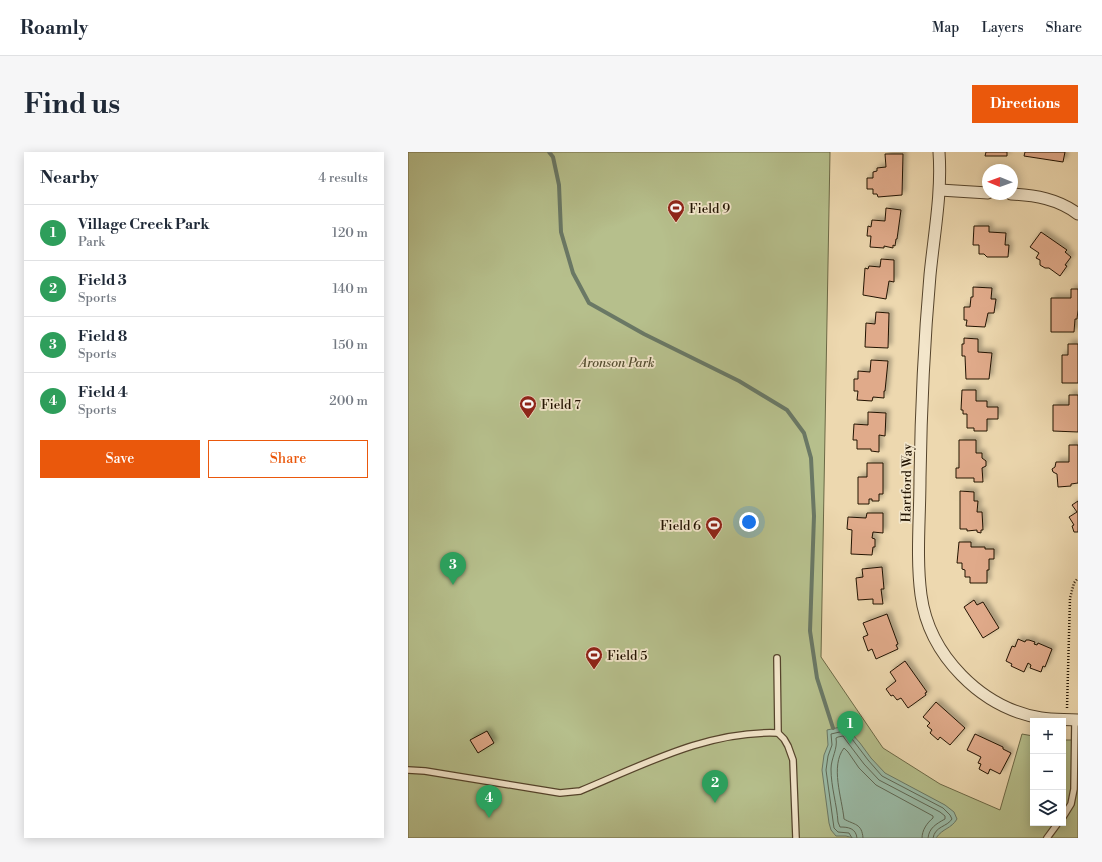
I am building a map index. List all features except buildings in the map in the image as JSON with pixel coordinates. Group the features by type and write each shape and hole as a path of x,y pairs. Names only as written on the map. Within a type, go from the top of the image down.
{"street":[{"name":"Hartford Way","path":"939,152 940,190 927,309 922,402 919,573 924,608 934,638 947,659 963,677 982,692 1006,706 1030,715 1054,719 1077,720"},
{"path":"940,190 982,193"},
{"path":"1018,195 1052,200 1069,207 1078,214"}],"lane":[{"path":"777,658 778,732 784,738 793,760 796,838"},
{"path":"1066,812 1071,804 1074,789 1077,720"},
{"path":"408,770 560,793 580,791 653,760 701,742 722,737 762,732 778,732"},
{"path":"1047,838 1056,826"}],"path":[{"path":"1066,709 1070,598 1071,591 1078,578"}],"green space":[{"name":"Aronson Park","path":"408,152 830,152 821,657 883,748 940,784 1000,810 1022,734 1030,735 1030,826 1066,826 1066,740 1078,740 1078,838 408,838"}],"water":[{"path":"845,726 885,773 945,805 954,812 957,819 955,822 941,832 936,838 853,838 836,836 831,830 829,823 822,770 824,755 828,745 827,730"}],"waterway":[{"path":"549,152 553,157 559,185 561,232 573,273 589,303 644,334 739,381 787,410 804,433 811,458 814,516 810,631 817,678 833,728"}],"place":[{"name":"Field 9","path":"676,223"},
{"name":"Field 7","path":"528,419"},
{"name":"Field 6","path":"714,540"},
{"name":"Field 8","path":"453,585"},
{"name":"Field 5","path":"594,670"},
{"name":"Village Creek Park","path":"850,744"},
{"name":"Field 3","path":"715,803"},
{"name":"Field 4","path":"489,818"}]}
